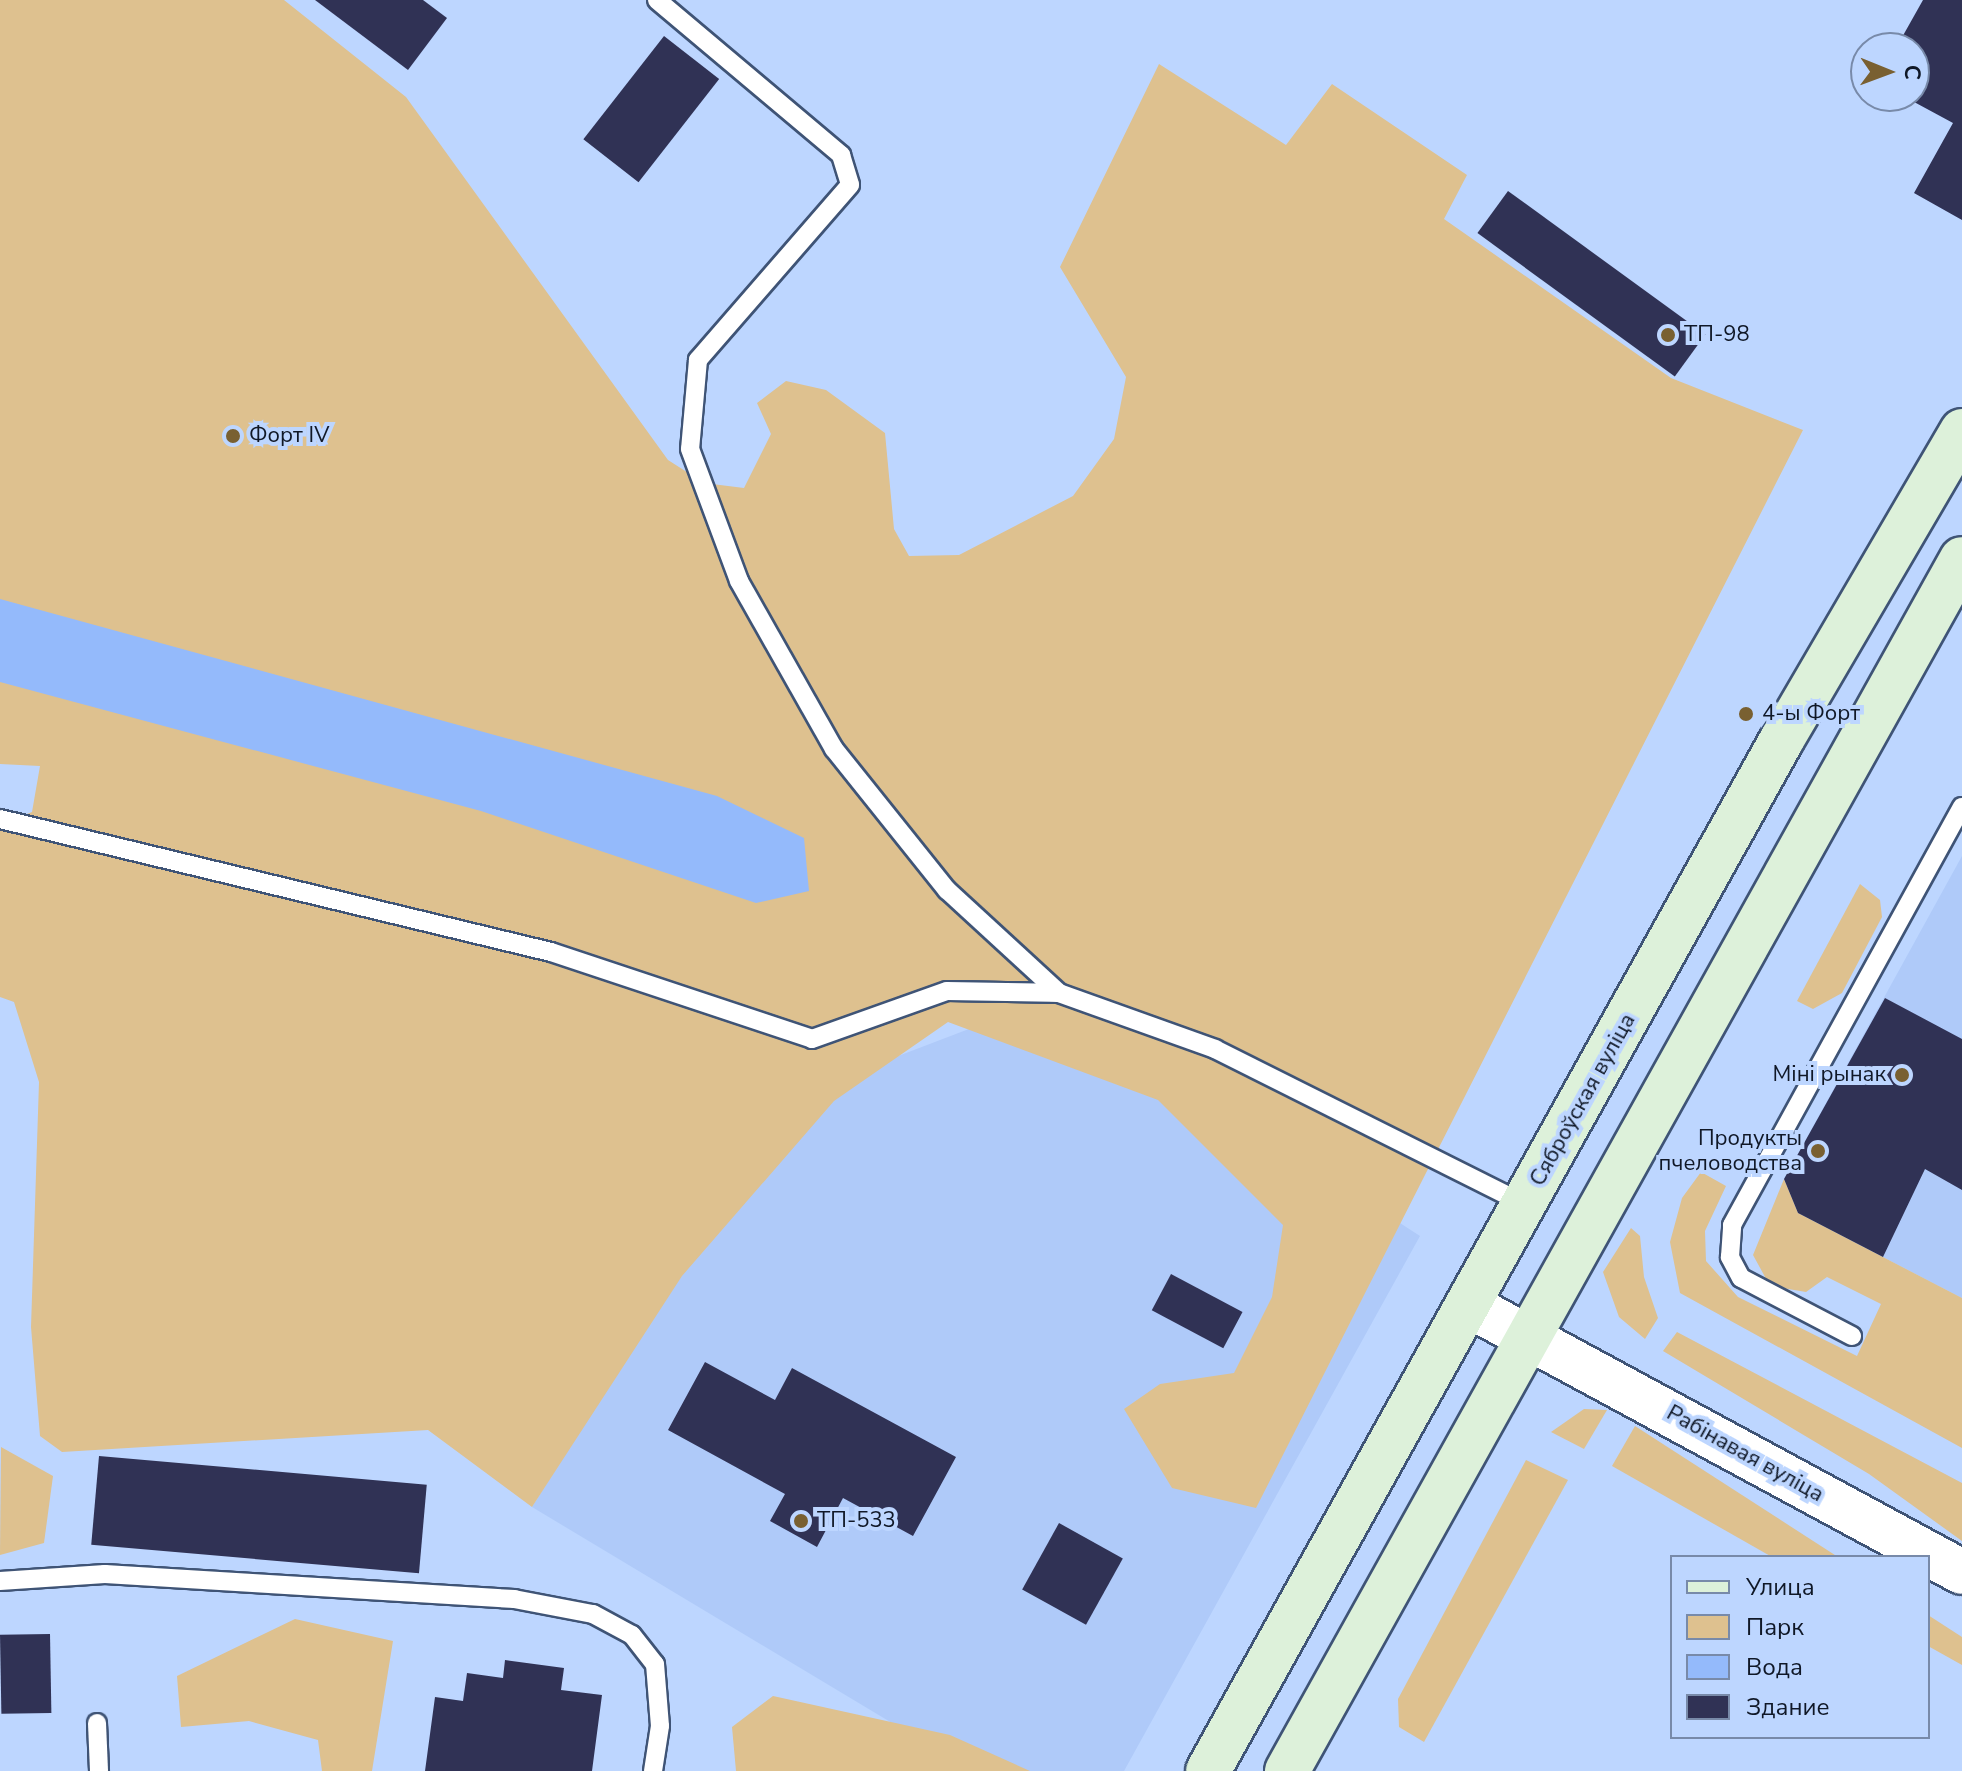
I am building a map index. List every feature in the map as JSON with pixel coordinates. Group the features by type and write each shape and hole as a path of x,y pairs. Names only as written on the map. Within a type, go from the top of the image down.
{"main road":[{"name":"Сяброўская вуліца","path":"1208,1771 1962,431"},
{"path":"1287,1771 1962,559"}],"street":[{"name":"Рабінавая вуліца","path":"1470,1306 1962,1572"}],"lane":[{"path":"657,0 841,155 850,185 698,360 690,449 739,581 834,749 947,890 1059,993"},
{"path":"1852,1336 1741,1278 1730,1257 1732,1225 1962,807"},
{"path":"0,819 551,952 812,1039 947,991 1059,993 1215,1049 1525,1204"},
{"path":"0,1581 105,1574 514,1599 593,1614 632,1635 655,1664 660,1726 653,1771"},
{"path":"97,1723 99,1771"}],"shaded area":[{"name":"Міні рынак","path":"1962,856 1962,1298 1798,1213 1784,1179"},
{"path":"982,1024 1142,1056 1420,1236 1124,1771 972,1771 532,1507 791,1097"}],"green space":[{"path":"0,0 284,0 406,97 668,460 704,483 744,488 771,434 757,403 786,381 826,390 885,433 894,529 909,556 959,555 1073,496 1114,439 1126,377 1060,267 1159,64 1286,145 1332,84 1467,175 1444,219 1671,378 1803,430 1256,1508 1172,1488 1124,1409 1160,1384 1234,1373 1272,1297 1283,1225 1158,1100 948,1022 834,1101 682,1276 532,1507 428,1430 62,1452 40,1436 31,1327 39,1082 14,1002 0,997 0,825 32,812 40,766 0,764"},
{"path":"1860,884 1880,900 1882,917 1842,993 1813,1009 1797,1001"},
{"path":"1701,1172 1726,1186 1705,1231 1706,1261 1738,1297 1857,1356 1881,1304 1827,1277 1806,1292 1770,1286 1753,1255 1784,1179 1798,1213 1962,1298 1962,1448 1680,1293 1670,1242 1682,1198"},
{"path":"1631,1228 1640,1236 1644,1277 1658,1318 1645,1339 1619,1317 1603,1272"},
{"path":"1677,1332 1962,1483 1962,1541 1869,1474 1663,1351"},
{"path":"1584,1409 1607,1410 1584,1449 1551,1432"},
{"path":"1635,1426 1835,1555 1768,1555 1612,1466"},
{"path":"1,1447 53,1476 44,1543 0,1555"},
{"path":"1526,1460 1568,1480 1424,1742 1399,1727 1398,1699"},
{"path":"1930,1616 1962,1637 1962,1665 1930,1647"},
{"path":"295,1619 393,1641 372,1771 322,1771 318,1740 249,1721 181,1727 177,1676"},
{"path":"773,1696 950,1735 1030,1771 736,1771 732,1727"}],"water":[{"path":"0,599 717,796 804,838 809,891 756,903 481,811 0,682"}],"building":[{"path":"315,0 423,0 447,18 408,70"},
{"path":"1923,0 1962,0 1962,220 1914,193 1953,123 1930,111 1930,32 1905,32"},
{"path":"664,36 719,79 639,182 583,139"},
{"path":"1508,191 1705,334 1675,376 1477,233"},
{"name":"Міні рынак","path":"1885,998 1962,1039 1962,1190 1925,1169 1883,1257 1798,1213 1784,1179"},
{"path":"1171,1274 1243,1312 1223,1348 1152,1310"},
{"path":"705,1362 775,1400 792,1368 956,1457 913,1536 843,1498 817,1547 770,1521 785,1494 668,1430"},
{"path":"99,1456 427,1485 419,1573 91,1545"},
{"path":"1059,1523 1123,1558 1086,1625 1022,1589"},
{"path":"50,1634 51,1713 1,1714 0,1635"},
{"path":"505,1660 564,1668 561,1690 602,1695 592,1771 425,1771 435,1697 463,1701 467,1673 503,1678"}],"place":[{"name":"ТП-98","path":"1668,335"},
{"name":"Форт IV","path":"233,436"},
{"name":"4-ы Форт","path":"1746,714"},
{"name":"Міні рынак","path":"1902,1075"},
{"name":"Продукты пчеловодства","path":"1818,1151"},
{"name":"ТП-533","path":"801,1521"}]}
